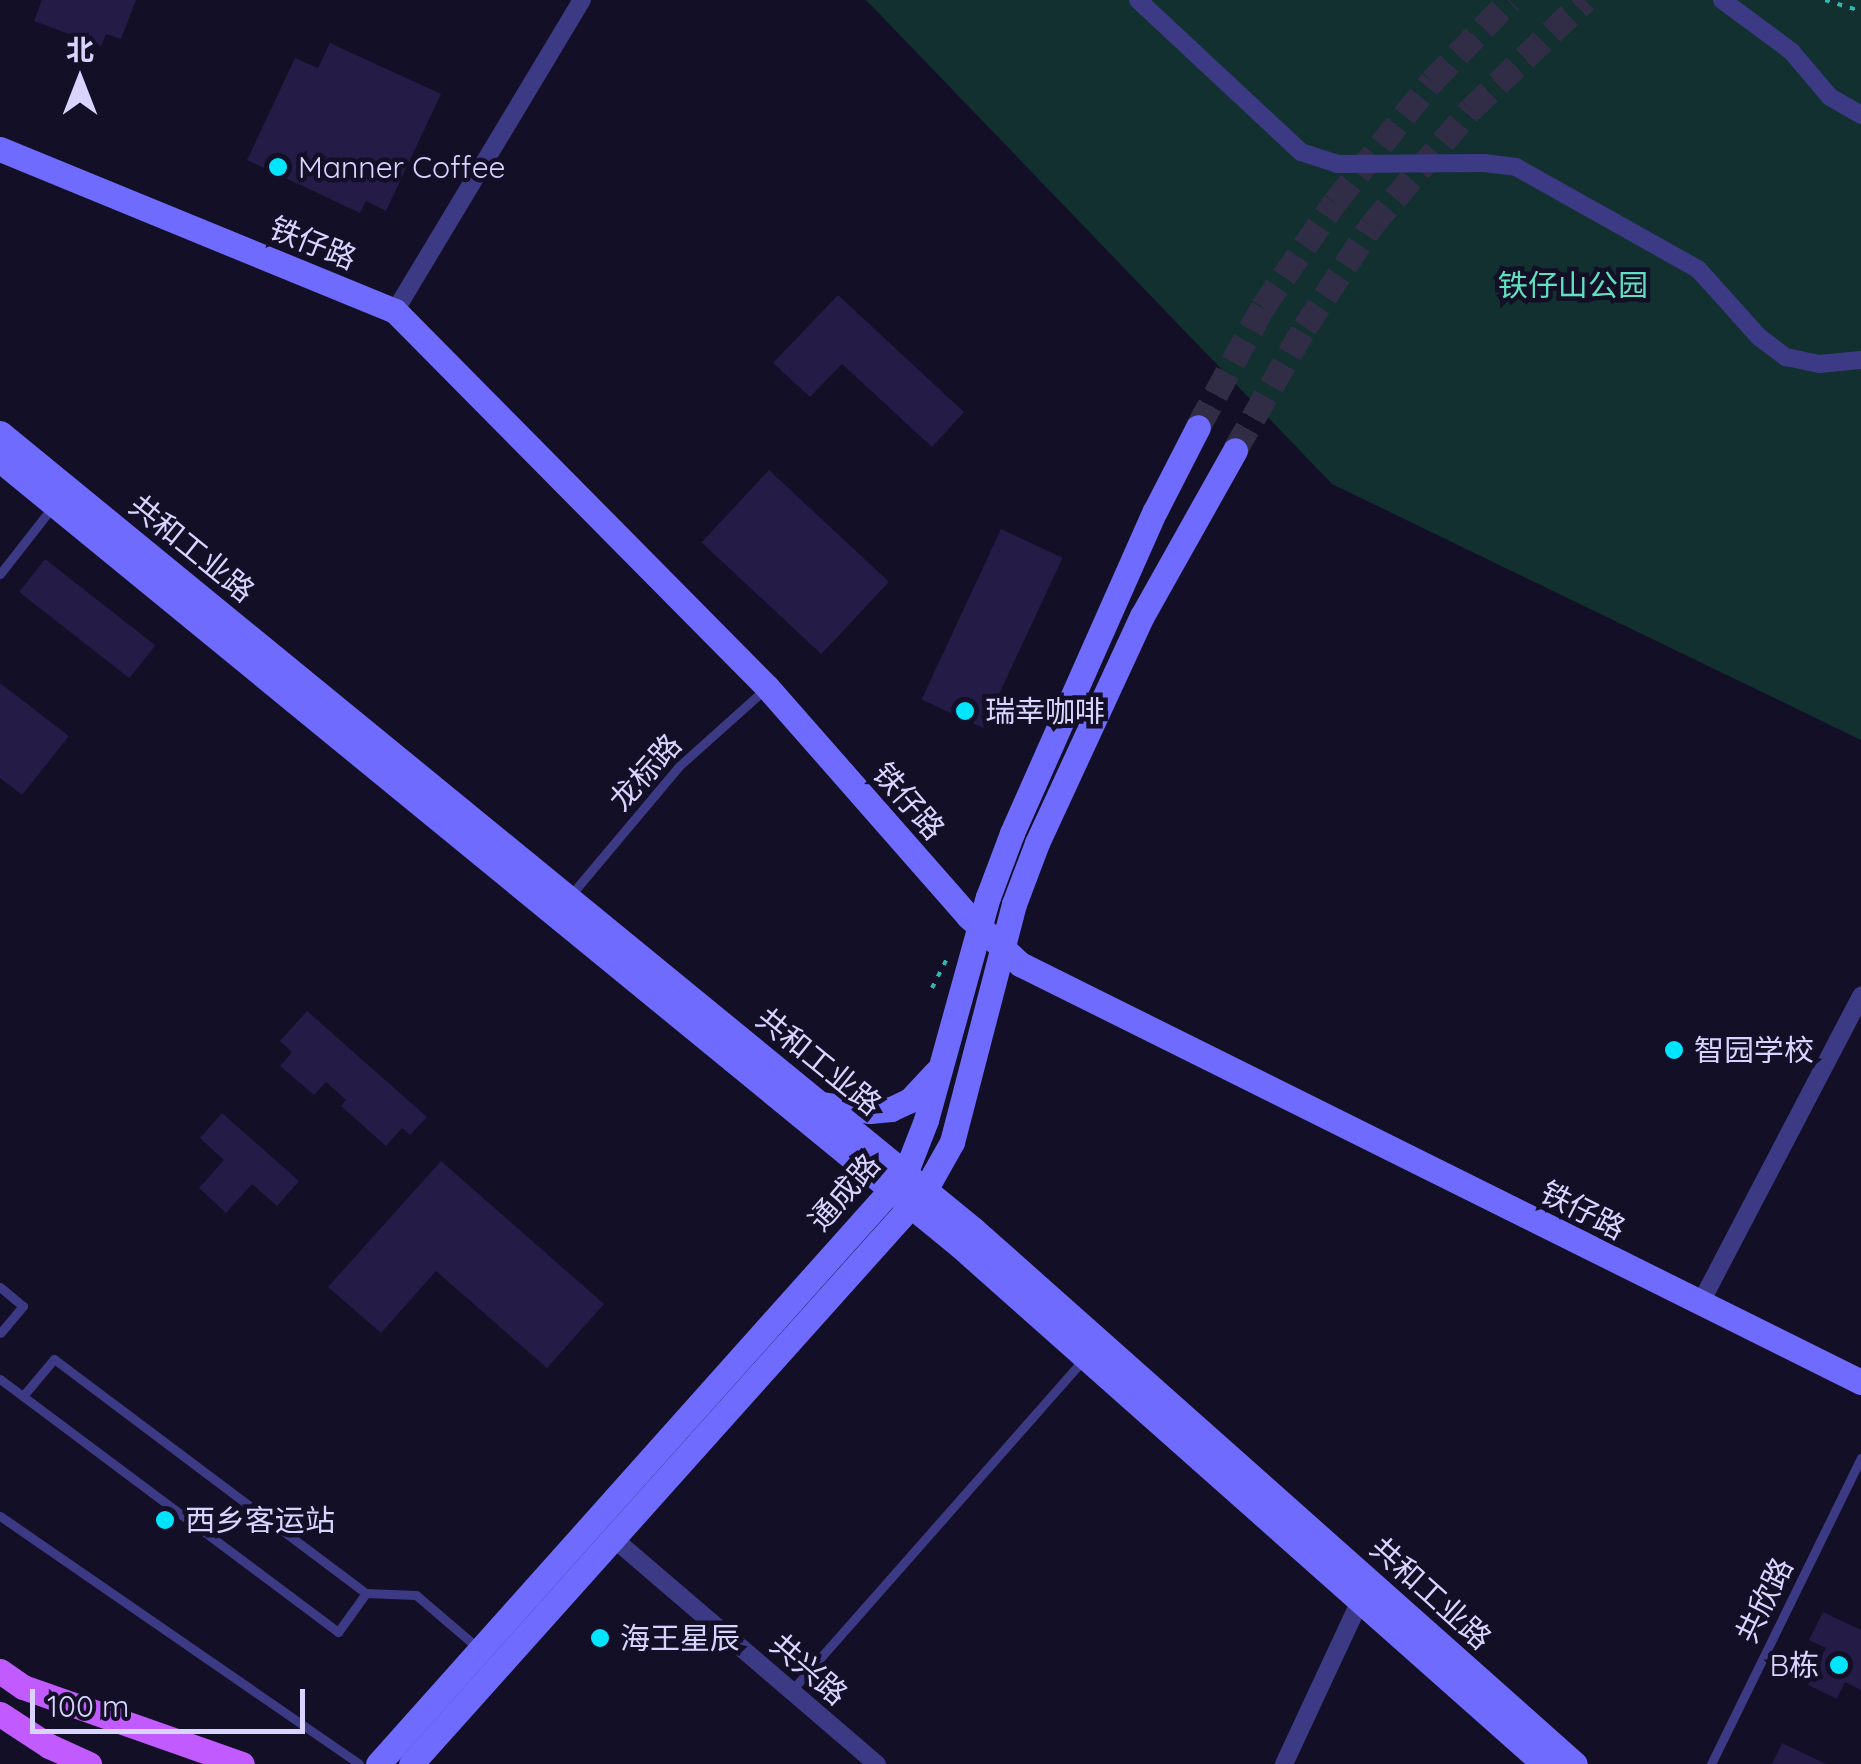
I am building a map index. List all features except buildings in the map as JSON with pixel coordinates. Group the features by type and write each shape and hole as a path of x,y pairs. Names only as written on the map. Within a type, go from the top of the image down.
{"main road":[{"path":"0,1671 23,1687 242,1764"},
{"path":"0,1714 49,1746 89,1764"}],"street":[{"path":"395,311 582,0"},
{"path":"1138,0 1301,152 1337,164 1484,163 1516,167 1698,269 1759,337 1786,356 1819,364 1861,360"},
{"path":"1722,0 1791,52 1830,97 1861,115"},
{"name":"铁仔路","path":"0,148 395,311 767,688 988,938 1020,964 1861,1382"},
{"name":"通成路","path":"411,1764 613,1538 908,1190 988,897 1012,833 1154,511 1198,427"},
{"name":"共和工业路","path":"0,433 61,496 908,1190 1575,1764"},
{"name":"通成路","path":"378,1764 952,1142 1014,904 1037,843 1142,616 1235,450"},
{"name":"共和工业路","path":"0,460 61,496 568,898 818,1103 1085,1357 1544,1764"},
{"path":"1700,1304 1861,996"},
{"path":"818,1103 870,1111 891,1109 928,1085 942,1064"},
{"name":"共兴路","path":"613,1538 878,1764"},
{"path":"1284,1764 1360,1602"}],"lane":[{"path":"0,574 61,496"},
{"name":"龙标路","path":"568,898 679,766 767,688"},
{"path":"0,1287 22,1306 0,1333"},
{"path":"792,1690 1085,1357"},
{"path":"22,1396 54,1360 366,1593 416,1594 480,1650"},
{"path":"0,1379 338,1632 366,1593"},
{"name":"共欣路","path":"1711,1764 1861,1458"},
{"path":"0,1516 358,1764"}],"path":[{"path":"1825,0 1861,10"}],"green space":[{"name":"铁仔山公园","path":"866,0 1861,0 1861,740 1332,484"}],"tunnel":[{"path":"1198,427 1263,307 1335,202 1432,81 1510,0"},
{"path":"1235,450 1305,327 1371,226 1471,109 1585,0"}],"place":[{"name":"Manner Coffee","path":"278,167"},
{"name":"瑞幸咖啡","path":"965,711"},
{"name":"智园学校","path":"1674,1050"},
{"name":"西乡客运站","path":"165,1520"},
{"name":"海王星辰","path":"600,1638"},
{"name":"B栋","path":"1839,1665"}]}
